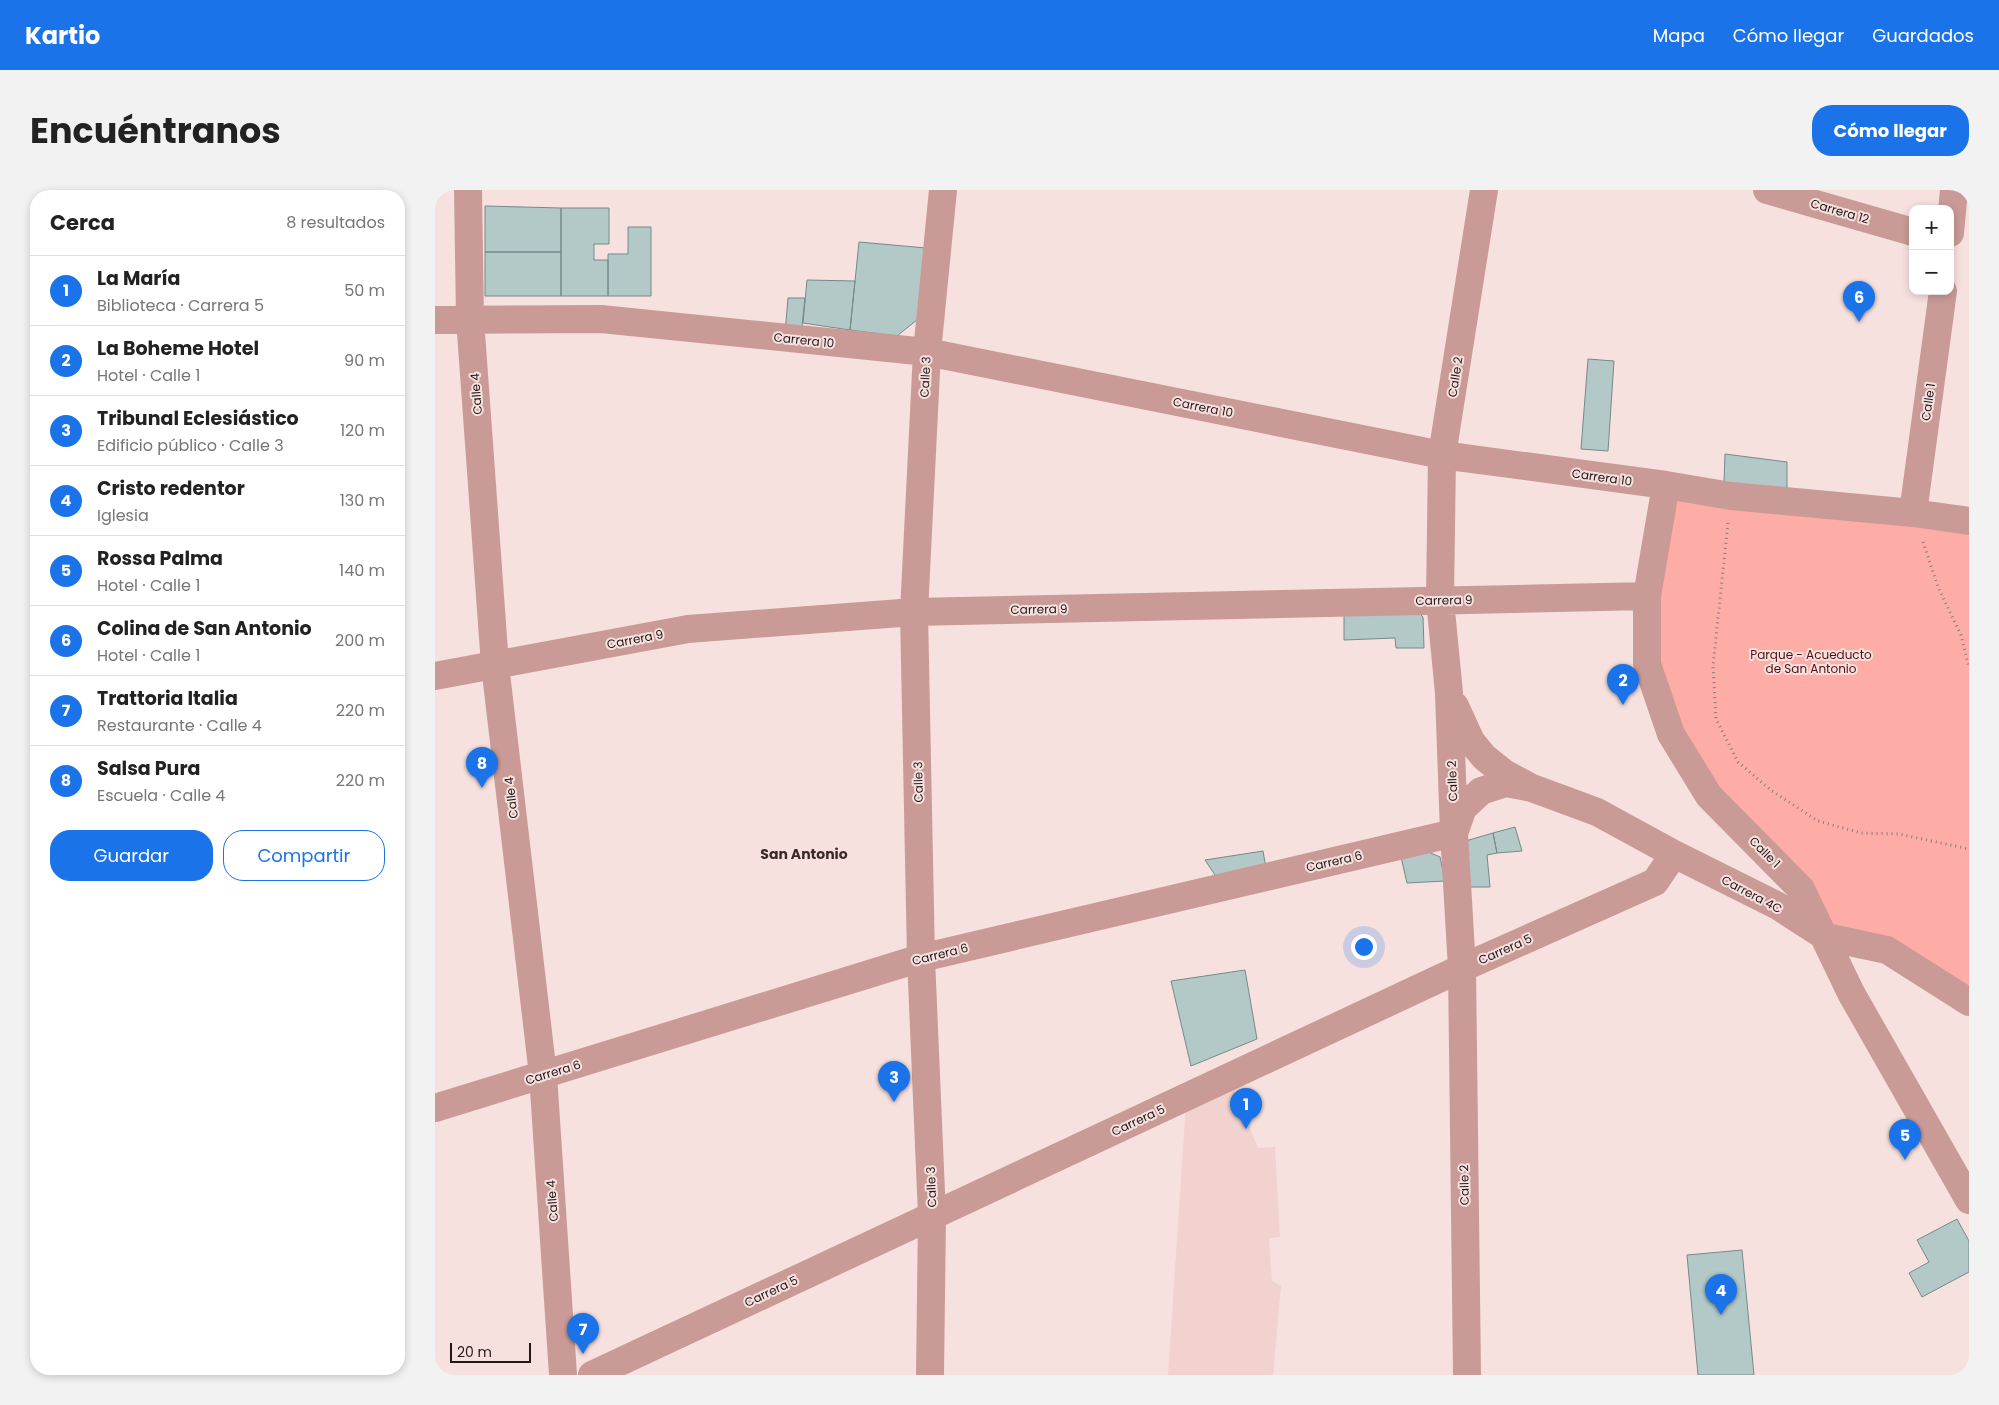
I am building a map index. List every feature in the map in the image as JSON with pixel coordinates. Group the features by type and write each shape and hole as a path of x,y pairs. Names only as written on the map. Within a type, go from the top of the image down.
{"street":[{"name":"Calle 4","path":"468,190 470,319 495,665 543,1075 563,1375"},
{"name":"Calle 3","path":"930,1375 932,1216 921,958 914,612 927,352 943,190"},
{"name":"Calle 2","path":"1467,1375 1462,968 1454,833 1449,693 1440,600 1442,456 1484,190"},
{"name":"Carrera 12","path":"1767,190 1909,231"},
{"path":"1952,205 1953,190"},
{"path":"1954,243 1969,244"},
{"name":"Calle 1","path":"1913,513 1942,295"},
{"name":"Carrera 10","path":"435,320 601,319 927,352 1442,456 1666,485 1731,496 1913,513 1969,521"},
{"name":"Calle 1","path":"1666,485 1647,596 1647,664 1671,734 1709,796 1801,889 1826,937 1851,993 1969,1200"},
{"name":"Carrera 9","path":"435,676 688,629 914,612 1647,596"},
{"name":"Carrera 4C","path":"1449,693 1471,741 1484,757 1504,773 1532,788 1597,812 1674,854 1778,906 1826,937 1887,950 1969,1002"},
{"name":"Carrera 4C","path":"1454,833 1463,808 1481,791 1506,784 1532,788"},
{"name":"Carrera 6","path":"435,1108 921,958 1454,833"},
{"name":"Carrera 5","path":"592,1375 1462,968 1655,882 1674,854"}],"path":[{"path":"1731,496 1713,666 1716,720 1738,762 1772,791 1818,822 1861,833 1899,834 1969,849"},
{"path":"1913,513 1938,587 1961,635 1969,668"}],"shaded area":[{"path":"1232,1085 1258,1148 1275,1147 1280,1237 1269,1238 1272,1281 1281,1286 1273,1375 1168,1375 1186,1104"}],"green space":[{"name":"Parque - Acueducto de San Antonio","path":"1666,485 1969,521 1969,1002 1826,937 1671,734 1647,596"}],"building":[{"path":"485,206 561,208 561,252 485,252"},
{"path":"561,208 609,208 609,244 594,244 594,260 608,260 608,296 561,296"},
{"path":"628,227 651,227 651,296 608,296 608,254 628,254"},
{"path":"859,242 926,248 918,319 897,336 850,330"},
{"path":"485,252 561,252 561,296 485,296"},
{"path":"807,280 855,281 850,330 803,323"},
{"path":"788,298 805,298 801,335 785,333"},
{"path":"1588,359 1614,361 1608,451 1581,449"},
{"path":"1725,454 1787,462 1787,492 1724,482"},
{"path":"1344,613 1420,614 1423,617 1424,648 1396,648 1395,638 1344,640"},
{"path":"1515,827 1522,851 1497,853 1493,833"},
{"path":"1493,833 1497,853 1487,855 1490,887 1467,887 1462,842"},
{"path":"1263,851 1266,868 1217,878 1205,860"},
{"path":"1426,851 1440,857 1445,881 1407,883 1401,857"},
{"path":"1245,970 1257,1039 1191,1066 1171,981"},
{"path":"1957,1219 1969,1241 1969,1272 1922,1297 1909,1273 1929,1262 1917,1240"},
{"path":"1742,1250 1754,1375 1698,1375 1687,1255"}],"place":[{"name":"Colina de San Antonio","path":"1859,322"},
{"name":"La Boheme Hotel","path":"1623,705"},
{"name":"Salsa Pura","path":"482,788"},
{"name":"Tribunal Eclesiástico","path":"894,1102"},
{"name":"La María","path":"1246,1129"},
{"name":"Rossa Palma","path":"1905,1160"},
{"name":"Cristo redentor","path":"1721,1315"},
{"name":"Trattoria Italia","path":"583,1354"}],"district":[{"name":"San Antonio","path":"804,854"}]}
